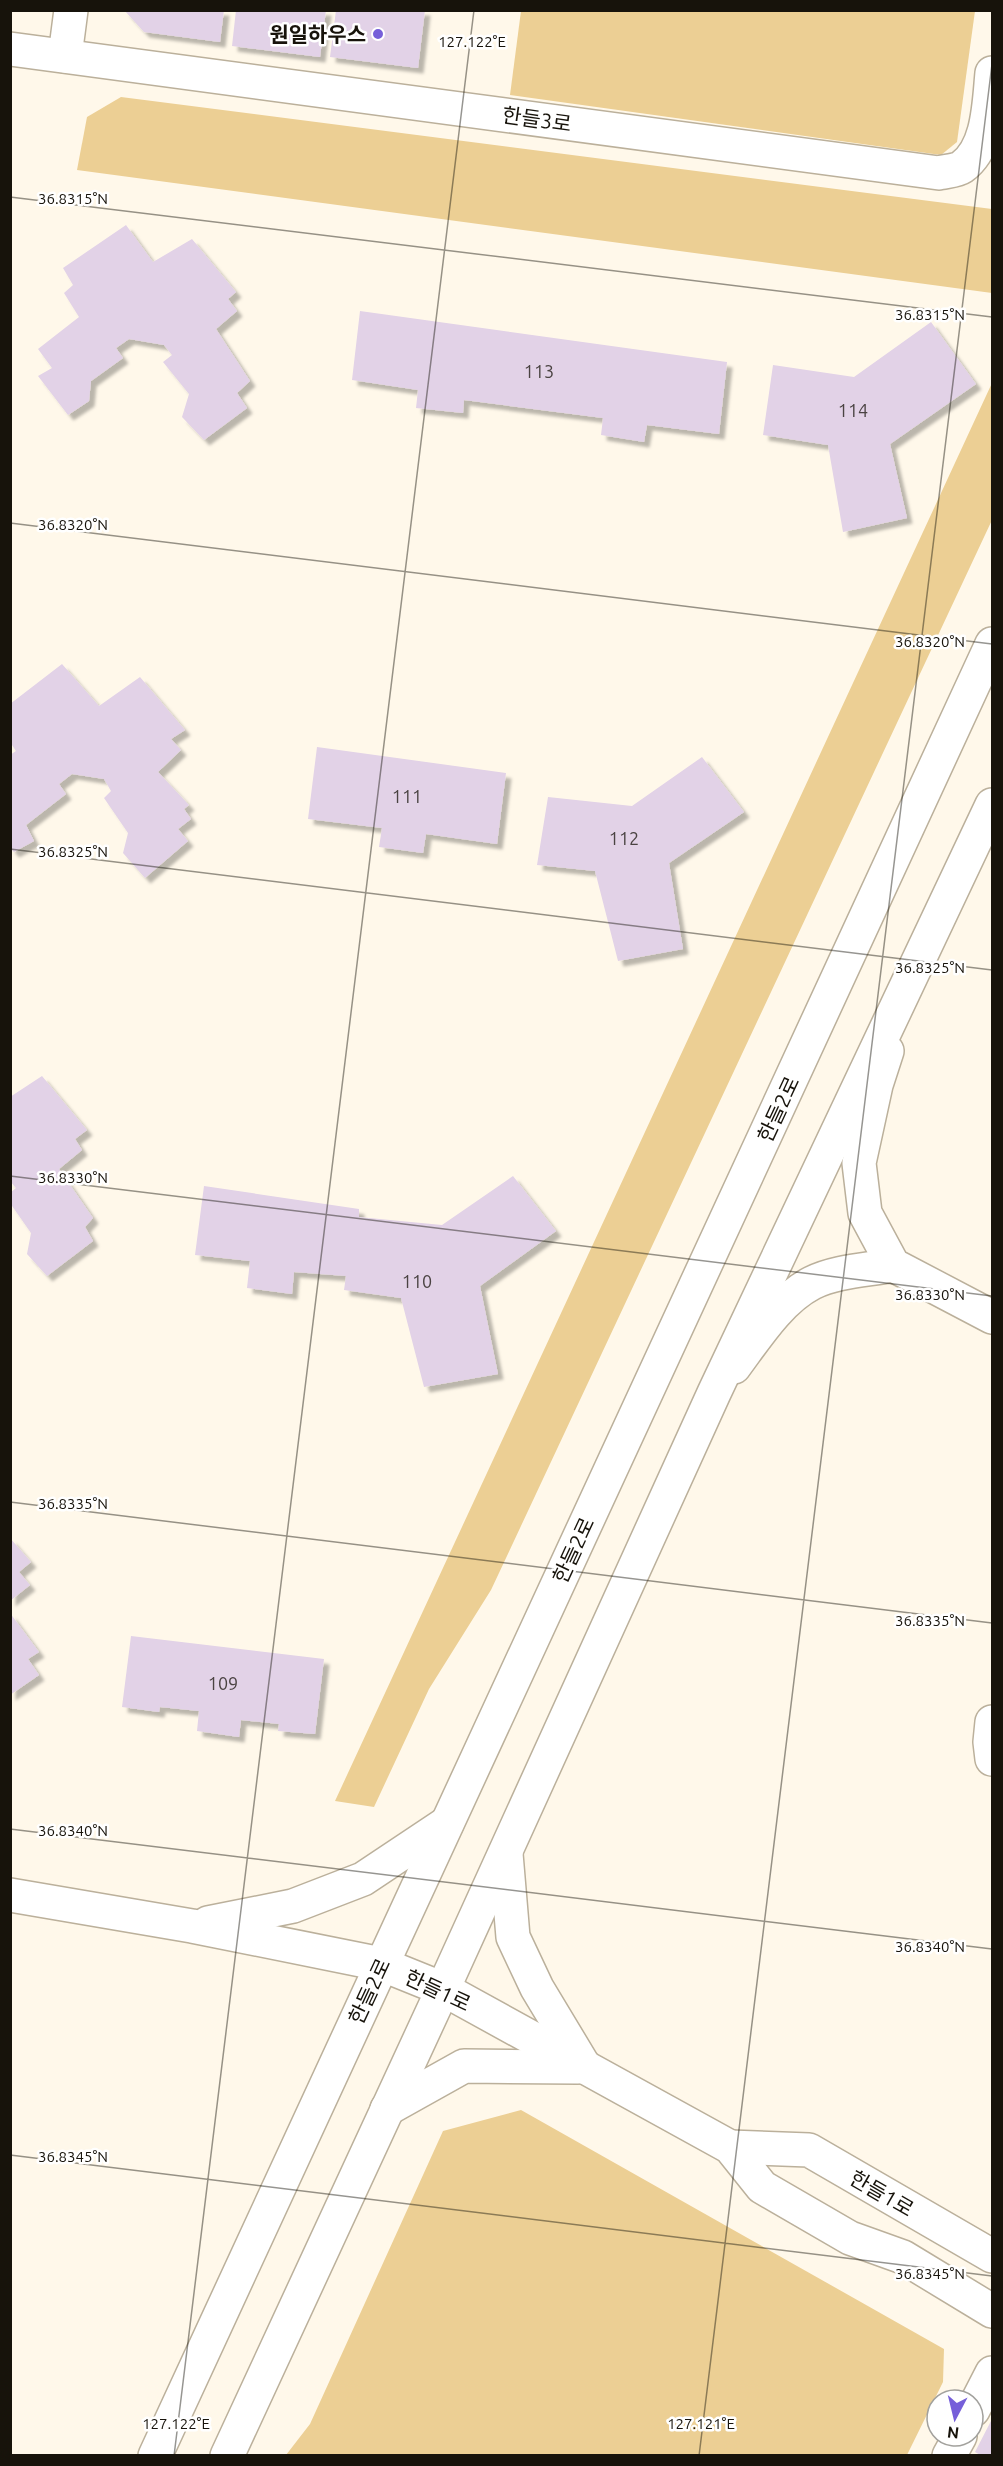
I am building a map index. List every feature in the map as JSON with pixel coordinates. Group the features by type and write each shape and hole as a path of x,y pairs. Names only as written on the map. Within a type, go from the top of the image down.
{"street":[{"path":"65,56 71,10"},
{"name":"한들3로","path":"10,49 939,173 961,168 976,151 986,122 993,74"},
{"name":"한들2로","path":"155,2456 993,645"},
{"path":"226,2456 443,1989 714,1393 993,805"},
{"path":"915,972 876,1085 859,1163 865,1213 893,1265 993,1317"},
{"path":"714,1393 779,1309 812,1283 848,1273 893,1265"},
{"path":"993,1722 990,1742 993,1759"},
{"path":"192,1926 293,1906 363,1879 447,1823"},
{"path":"505,1851 513,1937 537,1988 585,2067"},
{"name":"한들1로","path":"10,1895 192,1926 381,1964 443,1989 730,2147 762,2187 850,2238 903,2257 993,2311"},
{"path":"387,2109 464,2066 585,2067"},
{"name":"한들1로","path":"730,2147 809,2151 993,2256"},
{"path":"985,2388 993,2373"}],"shaded area":[{"path":"521,11 975,11 957,142 941,155 510,95"},
{"path":"121,97 992,209 992,293 77,170 87,117"},
{"path":"992,383 992,520 491,1590 429,1689 374,1807 335,1801"},
{"path":"521,2110 944,2349 943,2382 940,2388 925,2388 925,2418 907,2455 286,2455 310,2424 443,2131"}],"building":[{"path":"124,10 224,10 220,42 144,32"},
{"path":"236,10 326,10 320,57 232,46"},
{"name":"원일하우스","path":"336,10 425,10 418,68 330,57"},
{"path":"126,225 153,262 192,239 236,292 228,299 237,311 216,329 250,381 237,393 247,408 204,440 182,417 189,394 163,362 172,355 164,345 129,339 116,348 123,358 91,381 89,401 68,415 38,376 52,368 38,349 79,317 64,293 73,285 63,268"},
{"path":"360,311 727,362 719,434 647,425 644,442 601,435 603,418 464,400 463,413 416,408 418,390 352,380"},
{"path":"931,322 976,384 890,444 907,518 843,532 828,445 763,435 773,365 854,377"},
{"path":"62,664 99,706 140,677 185,730 171,739 181,750 158,772 189,805 184,809 191,819 178,829 188,841 145,878 123,853 128,833 104,798 111,791 104,779 72,774 59,784 66,794 26,825 34,841 14,852 10,848 10,755 16,751 10,742 10,723 12,721 10,704"},
{"path":"317,747 506,773 497,844 426,834 423,853 379,847 382,828 308,819"},
{"path":"702,757 744,812 669,863 683,949 618,961 595,871 537,865 548,797 632,806"},
{"path":"42,1076 87,1130 75,1139 82,1150 59,1169 93,1218 85,1227 93,1241 47,1276 27,1254 31,1233 10,1203 10,1193 16,1188 10,1181 10,1097"},
{"path":"513,1176 556,1231 480,1286 498,1374 424,1387 401,1298 344,1290 346,1276 294,1272 292,1294 247,1288 250,1261 195,1255 204,1186 359,1209 359,1217 442,1225"},
{"path":"10,1538 31,1562 19,1572 30,1585 10,1601"},
{"path":"10,1613 39,1652 28,1659 39,1675 10,1695"},
{"path":"131,1636 324,1659 315,1734 278,1731 279,1724 241,1720 239,1737 197,1731 199,1711 160,1707 159,1712 122,1707"},
{"path":"992,2419 992,2456 982,2456 975,2452 977,2448 985,2448 985,2433"}],"place":[{"name":"원일하우스","path":"378,34"}]}
